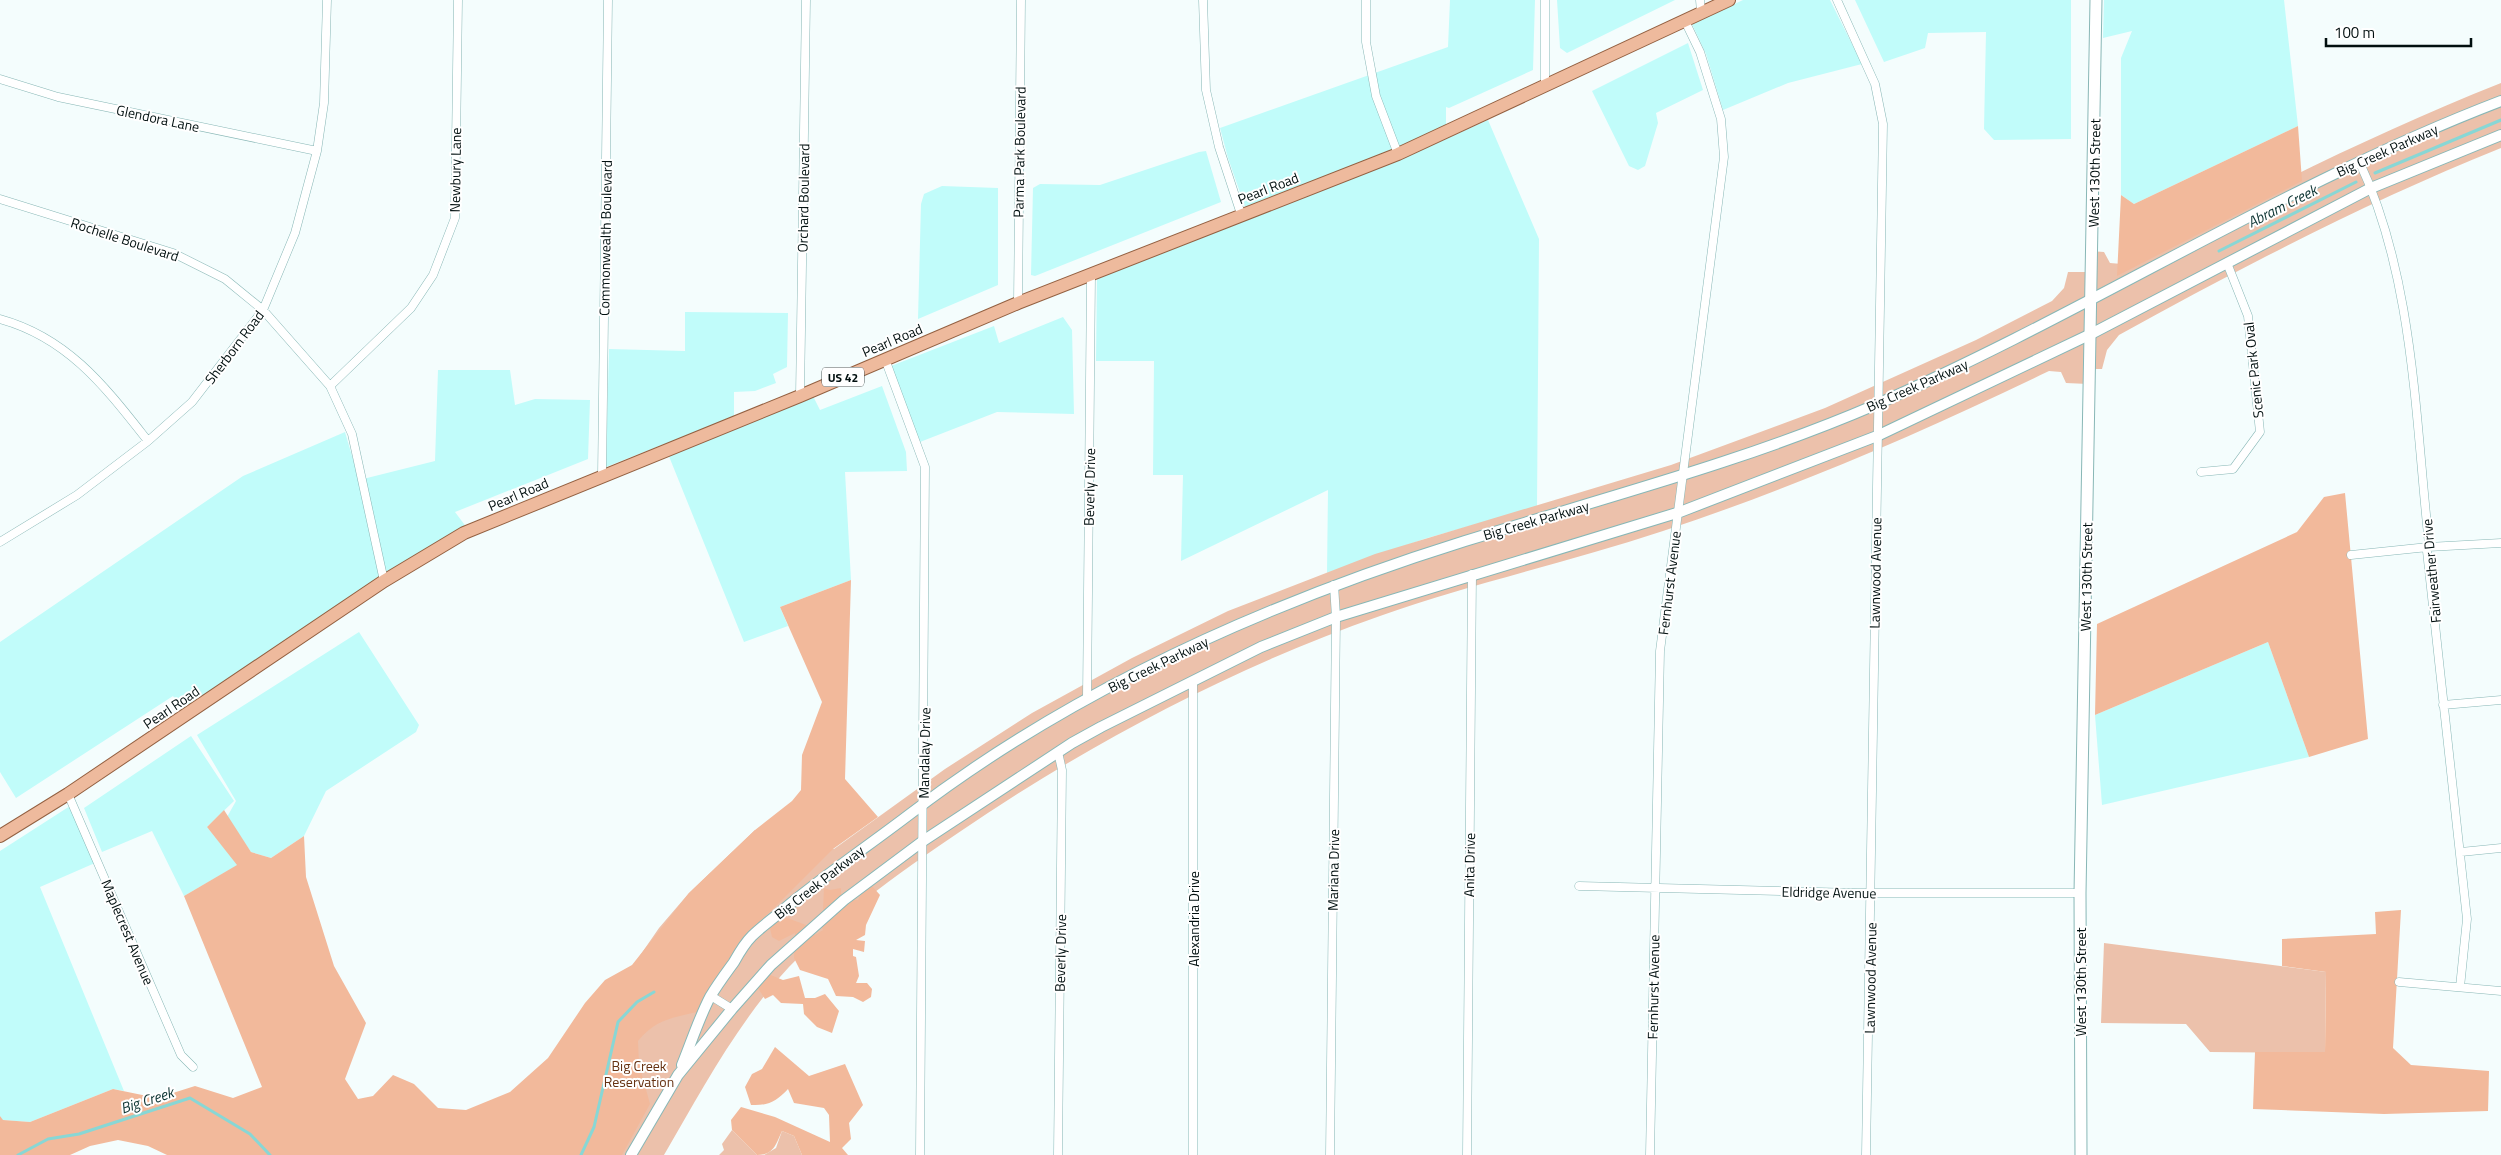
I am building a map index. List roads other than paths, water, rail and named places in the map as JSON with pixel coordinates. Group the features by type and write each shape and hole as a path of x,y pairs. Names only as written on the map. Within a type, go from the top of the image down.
{"main road":[{"name":"Pearl Road","path":"0,836 68,794 384,581 464,533 800,396 1018,303 1398,154 1684,21 1700,6 1729,0"},
{"name":"West 130th Street","path":"2080,1155 2080,893 2096,0"}],"street":[{"name":"Sherborn Road","path":"0,542 77,495 148,441 192,402 263,310 295,233 317,150 324,103 327,0"},
{"name":"Newbury Lane","path":"330,386 411,308 432,275 455,218 458,0"},
{"name":"Commonwealth Boulevard","path":"602,476 608,0"},
{"name":"Orchard Boulevard","path":"800,396 806,0"},
{"name":"Parma Park Boulevard","path":"1018,303 1021,0"},
{"path":"1203,0 1206,90 1219,148 1242,214"},
{"path":"1366,0 1366,42 1376,96 1398,154"},
{"path":"1545,0 1545,84"},
{"name":"Lawnwood Avenue","path":"1838,0 1875,84 1883,124 1877,436 1872,893 1866,1155"},
{"name":"Fernhurst Avenue","path":"1650,1155 1660,651 1675,527 1680,512 1683,475 1724,157 1721,119 1700,52 1684,21"},
{"name":"Glendora Lane","path":"0,79 58,97 317,150"},
{"name":"Big Creek Parkway","path":"631,1155 678,1075 711,996 749,938 828,872 923,803 1050,720 1188,647 1334,585 1466,540 1780,444 1878,404 1987,353 2359,161 2501,101"},
{"name":"Big Creek Parkway","path":"678,1075 771,965 844,900 923,841 1058,752 1101,727 1261,647 1336,617 1680,512 1877,436 2091,334 2371,188 2501,135"},
{"name":"Fairweather Drive","path":"2359,161 2371,188 2384,226 2397,278 2407,335 2443,705 2461,852 2467,919 2460,987"},
{"name":"Rochelle Boulevard","path":"0,198 174,253 225,278 263,310 330,386 352,434 384,581"},
{"name":"Scenic Park Oval","path":"2201,472 2233,469 2260,432 2248,316 2227,263"},
{"name":"Beverly Drive","path":"1088,700 1091,275"},
{"path":"0,320 23,326 74,358 100,380 148,441"},
{"name":"Mandalay Drive","path":"885,359 925,467 920,1155"},
{"path":"2351,555 2428,547 2501,543"},
{"name":"Anita Drive","path":"1467,1155 1472,574"},
{"name":"Mariana Drive","path":"1330,1155 1336,617 1334,585"},
{"name":"Alexandria Drive","path":"1193,682 1194,1155"},
{"path":"2443,705 2501,700"},
{"name":"Beverly Drive","path":"1058,752 1062,770 1058,1155"},
{"name":"Maplecrest Avenue","path":"68,794 181,1055 193,1067"},
{"path":"2461,852 2501,848"},
{"name":"Eldridge Avenue","path":"1579,886 1654,890 2080,893"},
{"path":"2400,982 2501,991"},
{"path":"711,996 732,1009"}],"waterway":[{"name":"Abram Creek","path":"2375,173 2501,120"},
{"name":"Abram Creek","path":"2219,251 2356,182"},
{"path":"581,1155 594,1127 618,1022 637,1002 654,992"},
{"name":"Big Creek","path":"18,1155 48,1139 79,1134 190,1098 250,1134 270,1155"}],"park label":[{"name":"Big Creek Reservation","path":"639,1074"}]}
